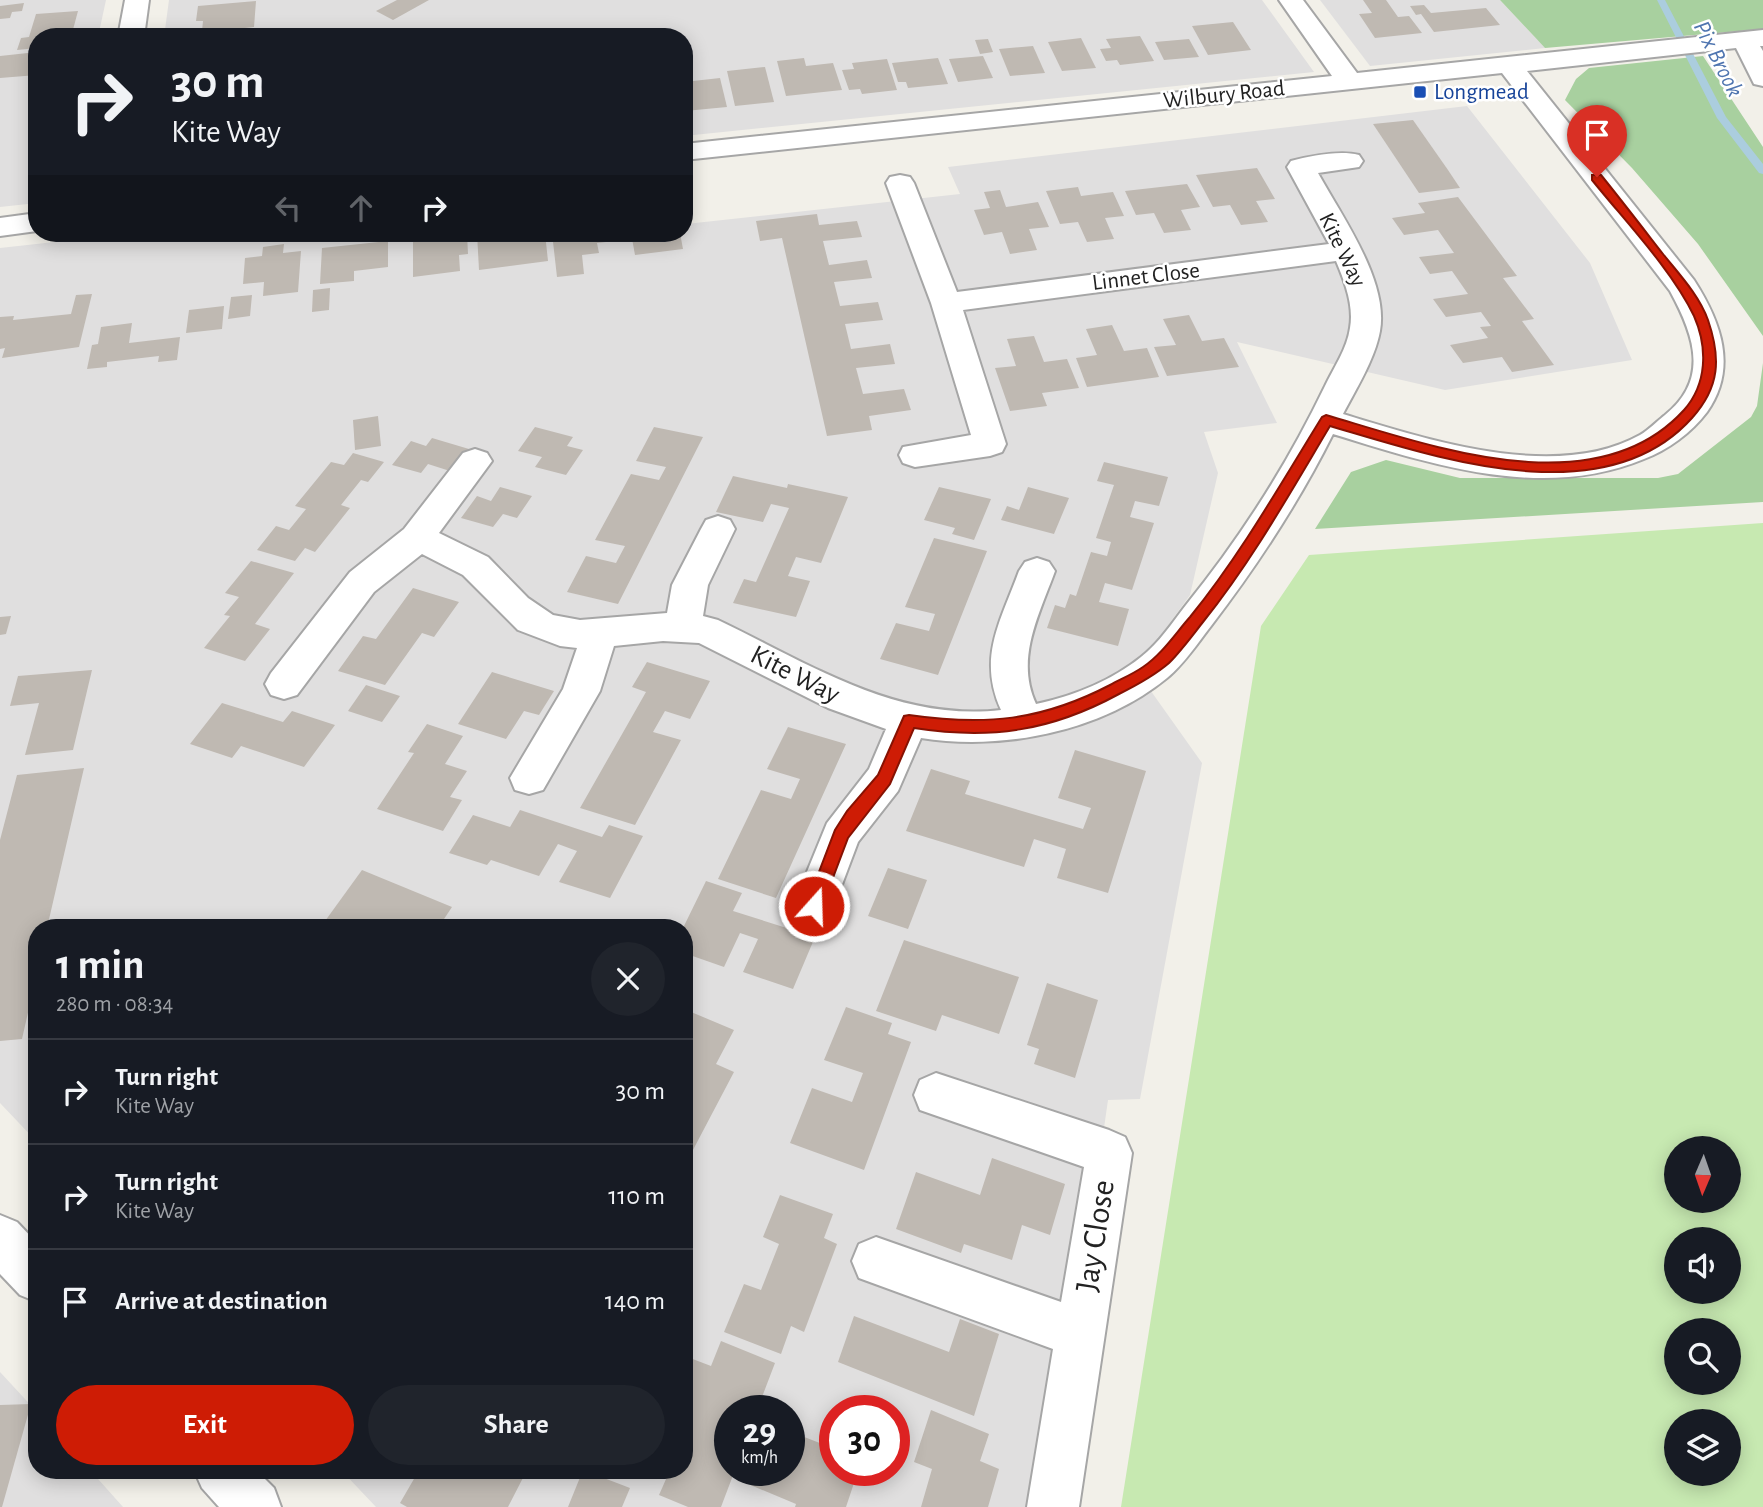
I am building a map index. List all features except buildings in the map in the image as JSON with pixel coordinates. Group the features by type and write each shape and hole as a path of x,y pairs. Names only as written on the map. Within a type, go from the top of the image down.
{"street":[{"path":"132,28 137,0"},
{"path":"1291,0 1349,81"},
{"path":"1754,39 1763,78"},
{"name":"Wilbury Road","path":"693,151 1754,39"},
{"path":"1326,420 1389,440 1477,460 1547,467 1586,466 1617,460 1649,445 1676,428 1696,406 1709,380 1710,355 1701,318 1683,287 1507,63"},
{"name":"Kite Way","path":"416,538 465,559 484,573 512,608 541,625 558,631 598,634 683,625 705,630 846,702 909,721 954,728 1025,722 1078,709 1148,672 1166,656 1220,590 1252,544 1326,420 1361,343 1366,325 1366,304 1362,286 1301,167 1349,161"},
{"path":"900,183 946,303 990,444 915,455"},
{"path":"0,227 28,223"},
{"name":"Linnet Close","path":"946,303 1345,251"},
{"path":"284,684 362,582 416,538 475,461"},
{"path":"683,625 690,585 718,529"},
{"path":"1025,722 1010,689 1008,652 1037,571"},
{"path":"529,778 586,683 596,657 598,634"},
{"path":"814,906 841,835 884,779 909,721"},
{"name":"Jay Close","path":"936,1095 1109,1153 1053,1507"},
{"path":"0,1239 28,1269"},
{"name":"Jay Close","path":"876,1261 1081,1334"},
{"path":"229,1479 255,1507"}],"shaded area":[{"path":"0,0 106,0 100,28 28,28 28,204 0,207"},
{"path":"169,0 1262,0 1314,72 693,135 693,28 165,28"},
{"path":"1320,0 1500,0 1545,48 1370,66"},
{"path":"1467,106 1590,263 1632,360 1445,390 1237,342 1277,423 1204,432 1218,473 1190,595 1136,670 1202,763 1140,1099 1108,1100 1050,1507 376,1507 350,1479 693,1479 693,919 28,919 28,1133 0,1103 0,248 54,242 693,242 693,223 960,194 948,167"},
{"path":"0,1372 28,1402 28,1479 98,1479 123,1507 0,1507"}],"green space":[{"path":"1500,0 1763,0 1763,29 1545,48"},
{"path":"1703,56 1763,147 1763,336 1698,244 1632,168 1565,100 1576,79 1589,68"},
{"path":"1763,363 1763,502 1315,529 1351,472 1386,460 1460,478 1658,478 1678,474 1751,417 1757,406"},
{"path":"1763,523 1763,1507 1121,1507 1261,626 1309,555"}],"waterway":[{"name":"Pix Brook","path":"1661,0 1722,118 1763,171"}],"place":[{"name":"Longmead","path":"1420,92"}],"route":[{"path":"814,906 841,835 865,800 884,779 909,721 954,728 1025,722 1078,709 1148,672 1166,656 1220,590 1252,544 1326,420 1436,452 1477,460 1547,467 1586,466 1617,460 1676,428 1696,406 1709,380 1710,355 1701,318 1683,287 1597,177"}]}
